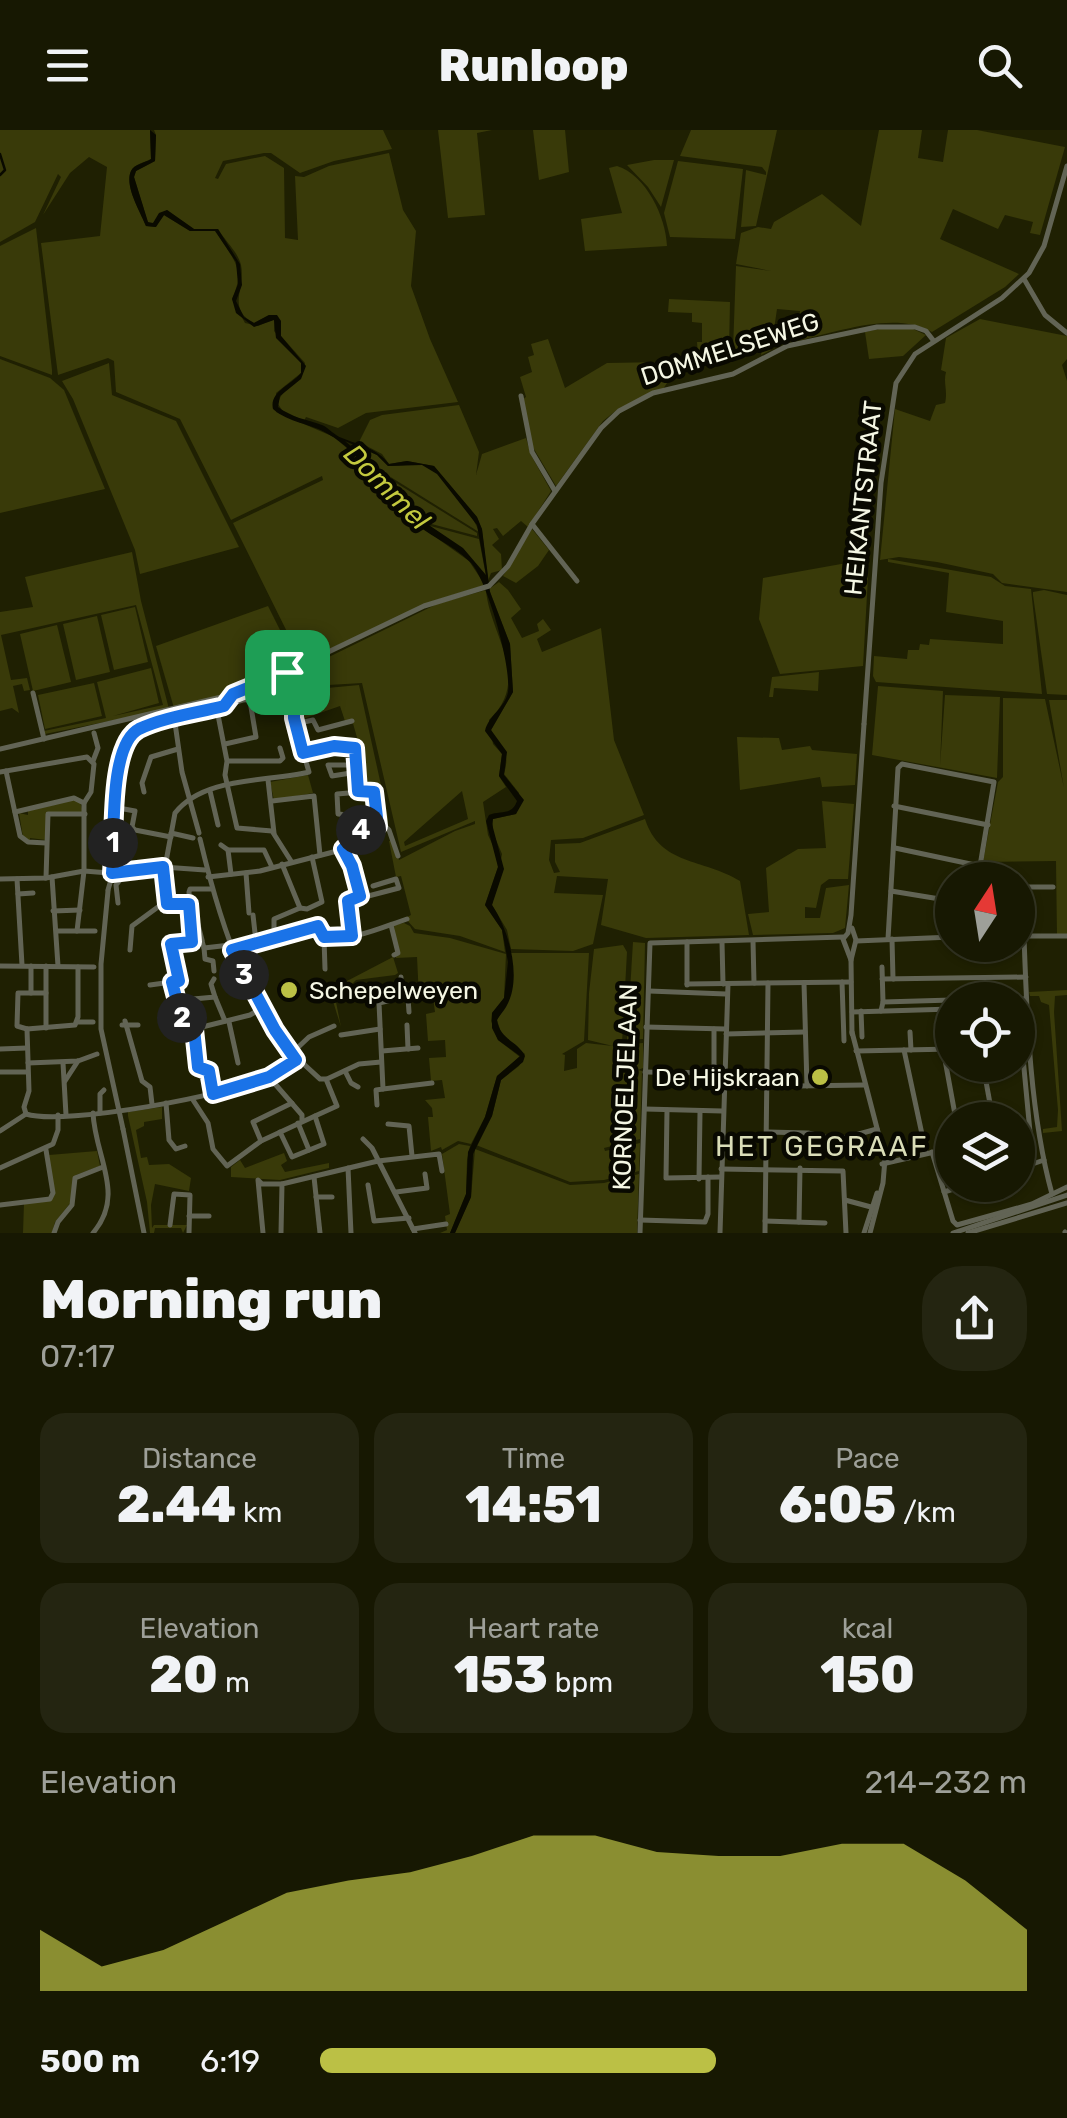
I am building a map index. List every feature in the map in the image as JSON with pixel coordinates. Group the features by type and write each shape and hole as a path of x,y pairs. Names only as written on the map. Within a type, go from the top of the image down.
{"street":[{"name":"HEIKANTSTRAAT","path":"854,1051 848,939 880,483 896,382 904,366 934,340 1002,298 1024,279 1044,246 1067,166"},
{"path":"1024,279 1045,315 1067,333"},
{"name":"DOMMELSEWEG","path":"0,749 233,694 436,600 487,587 508,566 532,524 610,417 653,393 733,374 787,346 878,326 915,327 934,340"},
{"path":"521,396 532,452 555,491"},
{"path":"532,524 577,581"},
{"path":"167,904 164,867 177,809 210,790 309,772 295,724 287,672"},
{"path":"33,692 44,740"},
{"path":"224,706 233,694"},
{"path":"142,1233 103,1038 103,960 123,746 136,730 256,698 293,694"},
{"path":"225,744 256,738 251,707"},
{"path":"173,710 178,749 211,889 231,947 262,1008 294,1056 320,1080 359,1064 381,1062"},
{"path":"218,715 228,761 225,775 238,828 274,833"},
{"path":"295,724 314,720 318,730 352,722"},
{"path":"77,931 84,871 84,803 91,792 98,748 94,733"},
{"path":"303,753 334,746 355,748 358,791"},
{"path":"228,761 282,760 280,748"},
{"path":"144,792 142,783 150,757 178,749"},
{"path":"46,843 23,840 3,772 82,757 93,761"},
{"path":"264,762 274,833 291,861"},
{"path":"893,979 891,859 898,768 902,764 994,782 981,862"},
{"path":"328,765 357,769 332,776 328,765"},
{"path":"210,790 218,825"},
{"path":"348,815 338,814 337,794 374,792 378,826"},
{"path":"272,801 314,796 322,902 274,918 274,938"},
{"path":"14,812 74,798 84,803"},
{"path":"894,806 988,825"},
{"path":"124,809 134,811 132,827 136,830 197,837"},
{"path":"58,966 58,931 46,843 48,814 85,814"},
{"path":"0,879 49,878 84,871 124,874 164,867 207,874 246,873 343,849 360,830 384,825 398,856"},
{"path":"221,845 228,850 264,850 272,867"},
{"path":"894,848 961,862"},
{"path":"343,849 360,896"},
{"path":"228,850 231,874"},
{"path":"282,863 300,908"},
{"path":"246,873 256,943"},
{"path":"118,903 116,886 124,874"},
{"path":"17,879 22,966"},
{"path":"352,936 348,901 399,888 396,879 374,886"},
{"path":"1035,887 1053,888"},
{"path":"192,942 190,889 211,889"},
{"path":"891,891 935,898"},
{"path":"18,894 32,893"},
{"path":"130,950 132,926 162,904 189,904"},
{"path":"53,911 80,910"},
{"path":"324,937 352,936 407,919"},
{"path":"190,922 197,922 205,959 213,961 211,984 238,1063"},
{"path":"391,925 398,953 394,955"},
{"path":"262,1008 227,1022 194,1029 184,1024 171,944 192,942 231,947 318,926 324,937 326,969"},
{"path":"58,931 95,932"},
{"path":"1035,936 1067,936"},
{"path":"687,993 686,942 935,938"},
{"path":"753,941 754,983"},
{"name":"KORNOELJELAAN","path":"640,1233 650,943 686,942"},
{"path":"720,1233 727,994 722,942"},
{"path":"1024,962 1026,982"},
{"path":"0,966 94,966"},
{"path":"31,966 31,993"},
{"path":"46,966 46,1028"},
{"path":"77,1022 78,967"},
{"path":"881,1011 882,967"},
{"path":"400,976 400,998"},
{"path":"882,979 1026,977"},
{"path":"150,985 176,982"},
{"path":"804,982 807,1086"},
{"path":"842,982 844,1040"},
{"path":"687,984 851,982"},
{"path":"765,1233 768,983"},
{"path":"649,992 727,994"},
{"path":"46,993 18,993 17,1026 28,1029 93,1022"},
{"path":"178,1004 182,1000 215,997"},
{"path":"383,1089 378,1010 381,1000 408,998 409,1012"},
{"path":"883,1002 935,1000"},
{"path":"852,1012 935,1009"},
{"path":"862,1012 862,1037"},
{"path":"129,1024 142,1081 150,1087 152,1104"},
{"path":"407,1025 408,1049"},
{"path":"0,1131 26,1114 97,1113 193,1100 269,1077 294,1056 308,1037 334,1026"},
{"path":"646,1027 806,1032"},
{"path":"26,1114 28,1029"},
{"path":"194,1029 198,1067 209,1071 213,1094"},
{"path":"341,1035 380,1029"},
{"path":"645,1072 714,1073 714,1029"},
{"path":"910,1032 908,1050 935,1169"},
{"path":"0,1049 27,1048"},
{"path":"382,1051 418,1048"},
{"path":"867,1233 885,1164 854,1051 935,1049"},
{"path":"28,1064 78,1061 97,1054"},
{"path":"64,1084 78,1061"},
{"path":"0,1168 46,1150 56,1138 62,1115 63,1062"},
{"path":"345,1071 351,1083 358,1086"},
{"path":"0,1072 28,1072"},
{"path":"269,1077 302,1115 300,1121 309,1150"},
{"path":"193,1100 208,1123 213,1149 225,1166 230,1166 262,1141 337,1106 326,1079"},
{"path":"1034,1082 1044,1160 1055,1196"},
{"path":"377,1104 376,1090 432,1083"},
{"path":"724,1087 864,1085"},
{"path":"93,1233 104,1220 110,1203 97,1113 104,1090"},
{"path":"166,1103 169,1140 176,1149 185,1146"},
{"path":"262,1141 252,1122 292,1103"},
{"path":"644,1109 723,1111"},
{"path":"666,1110 665,1176 699,1178 800,1168 843,1171 846,1233"},
{"path":"699,1178 700,1111"},
{"path":"280,1132 292,1157 326,1143 315,1116"},
{"path":"388,1124 409,1126 412,1156"},
{"path":"768,1132 837,1140 877,1129"},
{"path":"1035,1130 1040,1129"},
{"path":"363,1139 396,1192 414,1231 446,1224"},
{"path":"0,1205 50,1199 53,1193 46,1150"},
{"path":"885,1164 935,1152"},
{"path":"262,1233 258,1180 262,1184 282,1184 378,1161 440,1154 442,1171"},
{"path":"1035,1163 1044,1160"},
{"path":"54,1233 72,1205 75,1178 103,1167"},
{"path":"348,1168 350,1233"},
{"path":"799,1222 800,1168"},
{"path":"396,1192 427,1188 425,1174"},
{"path":"314,1176 320,1233"},
{"path":"640,1220 708,1219 708,1177"},
{"path":"281,1233 282,1184"},
{"path":"368,1184 372,1220 408,1218"},
{"path":"947,1202 955,1230 1067,1191"},
{"path":"170,1225 174,1194 190,1195 189,1233"},
{"path":"316,1197 332,1197"},
{"path":"845,1200 873,1208"},
{"path":"968,1233 1067,1203"},
{"path":"189,1216 209,1216"},
{"path":"766,1222 825,1223"}],"shaded area":[{"path":"0,130 150,130 151,159 135,167 129,177 137,206 146,226 155,227 164,215 190,231 216,231 235,263 238,279 232,299 245,323 258,326 274,319 274,331 301,363 301,373 276,393 276,412 334,437 372,470 406,516 469,561 485,585 430,602 302,662 233,523 323,480 322,476 231,520 180,419 116,392 114,361 108,358 58,375 41,243 100,236 107,167 89,157 70,173 43,215 61,177 58,174 35,222 0,242"},
{"path":"154,130 383,130 392,149 334,161 300,173 271,153 264,153 223,161 215,178 226,164 265,156 284,168 285,238 298,240 295,176 304,177 329,166 389,153 403,210 416,231 411,286 458,402 366,413 338,428 306,417 304,421 282,410 280,398 299,377 305,363 281,336 281,321 269,315 254,323 241,311 241,265 234,251 218,229 194,229 167,210 148,223 134,177 136,171 155,161"},
{"path":"438,130 492,130 477,133 485,215 448,218"},
{"path":"533,130 565,130 569,172 539,180"},
{"path":"691,130 777,130 756,226 741,227 746,170 766,172 762,167 680,156"},
{"path":"879,130 922,130 918,158 943,162 948,130 977,130 1065,147 1040,235 1030,233 1033,222 1005,215 998,229 953,209 940,239 1019,274 1005,287 932,332 901,323 883,323 796,341 800,311 777,309 771,350 761,355 762,349 733,350 736,266 771,271 736,264 741,233 758,227 771,229 774,222 822,194 861,226"},
{"path":"674,160 661,207 627,165"},
{"path":"678,161 743,169 735,239 670,237 664,213"},
{"path":"617,166 637,178 652,198 663,223 667,246 585,251 581,219 622,213 609,168"},
{"path":"36,228 52,375 0,356 0,246"},
{"path":"669,299 730,302 729,350 698,356 702,323 692,322 692,313 668,312"},
{"path":"980,319 1067,336 1067,359 1062,365 1067,381 1067,592 1002,583 993,574 937,562 899,557 880,560 895,409 930,421 936,405 945,403 946,372 941,370 946,338"},
{"path":"913,329 926,335 903,356 869,359 865,332"},
{"path":"548,339 565,388 607,363 664,362 667,383 663,389 618,409 603,421 556,486 531,444 520,377 532,372 528,357 534,355 531,344"},
{"path":"0,359 50,378 64,390 105,489 0,513"},
{"path":"109,363 112,395 176,421 239,547 140,574 135,550 62,381"},
{"path":"459,405 479,452 476,475 482,454 526,438 551,491 528,527 521,521 503,536 497,528 493,529 499,539 492,545 501,554 502,570 491,573 488,581 477,517 434,466 407,461 389,464 382,454 359,442 370,420 382,415"},
{"path":"357,445 388,466 419,464 435,471 458,497 479,532 381,471"},
{"path":"385,476 477,533 477,536 424,522"},
{"path":"423,524 479,539 486,576 449,540"},
{"path":"532,529 549,550 538,566 516,583 503,576"},
{"path":"132,552 169,709 45,734 44,731 106,718 97,682 151,668 159,703 113,716 163,705 136,605 1,635 11,680 27,678 30,690 24,691 22,684 13,686 19,713 12,708 0,711 0,612 33,607 25,577"},
{"path":"869,559 863,666 780,674 759,619 763,578"},
{"path":"888,559 991,577 1005,586 1031,589 1042,694 876,682 874,656 907,659 908,650 919,650 920,644 929,645 930,639 1003,644 1003,621 946,612 949,573"},
{"path":"499,582 521,609 511,618 522,638 539,631 537,624 543,619 551,630 537,639 542,652 601,628 614,740 644,815 583,838 551,840 549,860 554,873 560,872 555,862 555,844 580,843 645,819 652,834 672,853 740,881 749,935 646,938 601,925 608,879 557,876 554,893 603,895 593,944 573,951 511,949 507,930 492,905 502,854 493,833 493,819 516,814 519,793 504,774 506,754 491,730 513,692 510,644 489,589"},
{"path":"486,590 505,656 508,688 502,704 489,720 493,744 502,754 499,776 506,787 483,802 498,867 485,905 502,930 505,952 460,936 415,929 405,918 411,915 401,876 396,877 389,841 393,840 399,860 475,821 401,852 362,683 295,687 290,676 437,604","holes":["462,791 468,819 405,846 404,842"]},
{"path":"1044,590 1067,595 1067,695 1047,694 1033,595"},
{"path":"268,606 297,664 244,689 174,708 156,646"},
{"path":"135,607 148,662 114,670 101,615"},
{"path":"97,616 110,672 76,680 63,624"},
{"path":"57,625 71,682 33,691 20,634"},
{"path":"819,672 818,691 774,688 773,697 769,697 772,677"},
{"path":"283,677 291,690 287,694 251,697 176,716 178,712 249,693"},
{"path":"94,683 102,716 45,729 38,695"},
{"path":"359,685 388,823 379,821 374,789 361,788 360,748 352,720 345,721 340,706 297,721 295,691"},
{"path":"878,686 943,691 940,766 945,695 1000,697 997,778 872,755"},
{"path":"1003,698 1045,699 1064,788 1049,700 1067,700 1067,935 1057,936 1056,861 983,862 998,782 1003,777"},
{"path":"737,737 779,738 782,750 810,746 812,750 857,754 855,785 822,787 820,777 740,790"},
{"path":"308,775 313,793 274,800 270,782"},
{"path":"822,801 854,804 848,879 829,879 821,885 816,908 805,907 805,918 820,918 826,888 849,885 845,928 833,933 753,935 748,914 769,912 766,868 798,849 826,848"},
{"path":"80,802 83,812 46,815 46,840 30,841 23,837 19,813 28,815 28,811"},
{"path":"404,923 414,933 450,938 506,954 504,998 492,1013 491,1021 498,1040 520,1057 497,1076 485,1117 471,1144 458,1141 431,1151 428,1117 433,1117 432,1108 425,1100 445,1098 442,1080 431,1081 429,1058 446,1057 445,1040 428,1041 426,1014 435,1012 433,997 419,998 417,957 396,958 394,925"},
{"path":"633,942 645,943 643,1039 627,1040"},
{"path":"623,945 627,952 622,1043 617,1045 643,1043 643,1068 638,1070 642,1071 640,1139 604,1148 605,1151 640,1143 639,1171 604,1180 570,1182 476,1145 492,1116 501,1080 519,1066 525,1054 502,1036 497,1020 509,999 511,953 589,953 584,1041 562,1054 564,1071 577,1068 577,1049 586,1043 613,1046 588,1040 589,993 594,949"},
{"path":"393,957 398,973 395,975 333,987 341,1027 328,985 347,981"},
{"path":"1067,990 1067,995 1055,996 1054,1012 1062,1131 1043,1133 1043,1129 1057,1127 1058,1110 1049,1005 1041,1002 1035,992"},
{"path":"162,1107 162,1119 144,1122 136,1130 141,1158 147,1157 149,1165 169,1164 191,1178 189,1191 155,1184 152,1228 187,1225 183,1233 181,1228 155,1228 150,1233 128,1116 128,1112"},
{"path":"459,1144 470,1146 466,1194 450,1233 440,1233 447,1230 445,1216 450,1214 442,1154"},
{"path":"475,1149 570,1185 604,1183 639,1174 637,1233 455,1233 471,1197"},
{"path":"97,1151 100,1166 76,1175 71,1202 55,1222 52,1233 23,1233 24,1203 52,1199 49,1155"},
{"path":"284,1153 287,1161 281,1165 285,1172 329,1163 329,1168 280,1180 231,1177 231,1167 240,1160 245,1168"}],"water":[{"name":"Dommel","path":"150,130 156,135 155,161 136,171 134,177 148,222 153,223 159,213 167,210 194,229 218,229 240,264 242,285 236,301 244,317 254,323 277,315 281,336 306,366 301,379 280,396 278,407 373,451 389,464 407,461 434,466 477,517 482,529 490,592 510,644 513,692 491,730 507,752 504,775 524,800 516,814 493,819 492,824 504,869 492,905 504,928 514,969 511,996 497,1020 502,1032 525,1056 501,1080 492,1116 473,1154 471,1197 455,1233 450,1233 466,1194 468,1152 485,1117 497,1076 520,1056 498,1040 492,1028 492,1013 504,998 508,962 502,930 485,905 498,867 486,821 489,815 512,809 517,801 499,776 502,754 485,731 508,692 497,624 484,586 470,562 408,517 340,442 273,409 277,393 301,373 301,363 276,338 274,320 254,327 236,313 232,299 238,284 236,262 215,231 190,231 164,215 156,227 146,226 131,192 129,177 135,167 151,159","holes":["345,441 377,455 388,466 422,465 437,474 477,525 486,575 463,548 411,513 377,469"]}],"waterway":[{"path":"0,154 5,170 0,175"}],"place":[{"name":"Schepelweyen","path":"289,990"},
{"name":"De Hijskraan","path":"820,1077"}],"district":[{"name":"HET GEGRAAF","path":"822,1146"}],"route":[{"path":"287,672 294,688 294,718 303,753 334,746 355,748 358,791 374,792 378,826 360,830 343,849 360,896 348,901 352,936 324,937 318,926 232,950 275,1030 296,1060 269,1077 213,1094 211,1074 198,1067 194,1029 182,1020 172,982 179,981 171,944 192,942 189,904 167,904 163,867 112,873 122,750 136,730 224,706 233,694 287,672"}]}
